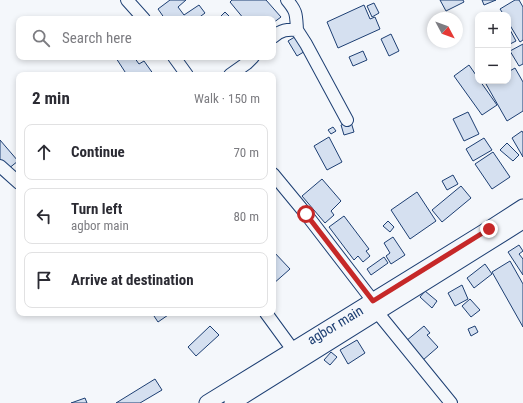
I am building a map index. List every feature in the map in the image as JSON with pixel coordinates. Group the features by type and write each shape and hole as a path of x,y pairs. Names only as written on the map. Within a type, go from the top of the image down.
{"main road":[{"name":"agbor main","path":"232,403 489,229 523,208"},
{"name":"agbor main","path":"207,403 293,350 375,307 523,221"}],"street":[{"path":"127,0 141,16"},
{"path":"287,0 295,10 297,30 306,44 346,120"},
{"path":"276,34 286,29 297,30"},
{"path":"176,60 185,72"},
{"path":"234,72 250,60"},
{"path":"0,166 16,180"},
{"path":"276,178 306,214 375,307 451,403"},
{"path":"268,316 293,350"}],"building":[{"path":"170,0 186,0 178,7 184,15 199,5 205,13 201,16 163,16 158,9"},
{"path":"232,0 266,0 281,17 276,21 276,16 242,16 230,2"},
{"path":"440,0 463,0 464,2 446,11"},
{"path":"482,0 496,0 484,5"},
{"path":"515,0 519,0 523,7 523,40 520,42 511,27 511,12 502,12 500,9"},
{"path":"374,3 379,13 372,17 367,6"},
{"path":"364,5 370,19 375,17 380,29 338,48 327,22"},
{"path":"225,12 229,16 221,16"},
{"path":"511,32 516,41 511,44"},
{"path":"391,34 399,51 389,56 381,39"},
{"path":"298,35 307,50 297,56 288,41"},
{"path":"523,44 523,64 519,66 511,50"},
{"path":"363,51 367,60 353,66 349,57"},
{"path":"117,60 136,60 139,64 144,61 152,72 125,72"},
{"path":"469,65 475,74 475,84 482,84 497,105 482,115 454,76"},
{"path":"515,68 523,82 523,111 507,121 486,84 511,84 511,70"},
{"path":"468,112 479,134 464,141 453,119"},
{"path":"351,122 354,132 344,135 341,125"},
{"path":"333,127 336,131 331,134 328,130"},
{"path":"522,131 523,133 523,157 512,138"},
{"path":"329,137 342,162 327,170 314,146"},
{"path":"484,138 492,150 473,161 466,149"},
{"path":"0,140 16,159 16,163 8,169 0,160"},
{"path":"507,143 519,155 513,161 500,150"},
{"path":"493,152 510,177 492,189 475,164"},
{"path":"453,175 458,184 447,190 442,181"},
{"path":"322,179 341,201 331,211 334,215 325,223 302,196"},
{"path":"461,186 471,198 442,222 432,210"},
{"path":"417,192 436,221 410,239 391,210"},
{"path":"344,216 369,249 366,251 370,256 363,262 358,256 354,260 329,227"},
{"path":"388,221 394,227 390,232 383,226"},
{"path":"393,237 405,255 391,264 386,256 390,253 384,243"},
{"path":"519,245 523,251 519,254 523,259 523,275 508,252"},
{"path":"276,254 290,269 276,281"},
{"path":"384,257 388,263 371,275 367,269"},
{"path":"510,261 523,284 523,327 492,272"},
{"path":"485,264 492,274 474,288 467,278"},
{"path":"462,285 468,299 455,306 448,293"},
{"path":"425,291 437,301 432,308 420,297"},
{"path":"470,299 480,310 471,317 462,306"},
{"path":"154,316 167,316 158,322"},
{"path":"210,326 219,335 196,356 188,347"},
{"path":"424,326 430,333 427,335 438,347 423,360 406,341"},
{"path":"475,326 478,332 471,336 468,329"},
{"path":"357,340 365,353 348,364 340,350"},
{"path":"331,352 337,357 330,365 324,360"},
{"path":"155,379 162,390 140,403 116,403"},
{"path":"85,398 87,403 71,403"}],"route":[{"path":"306,214 373,301 489,229"}]}
